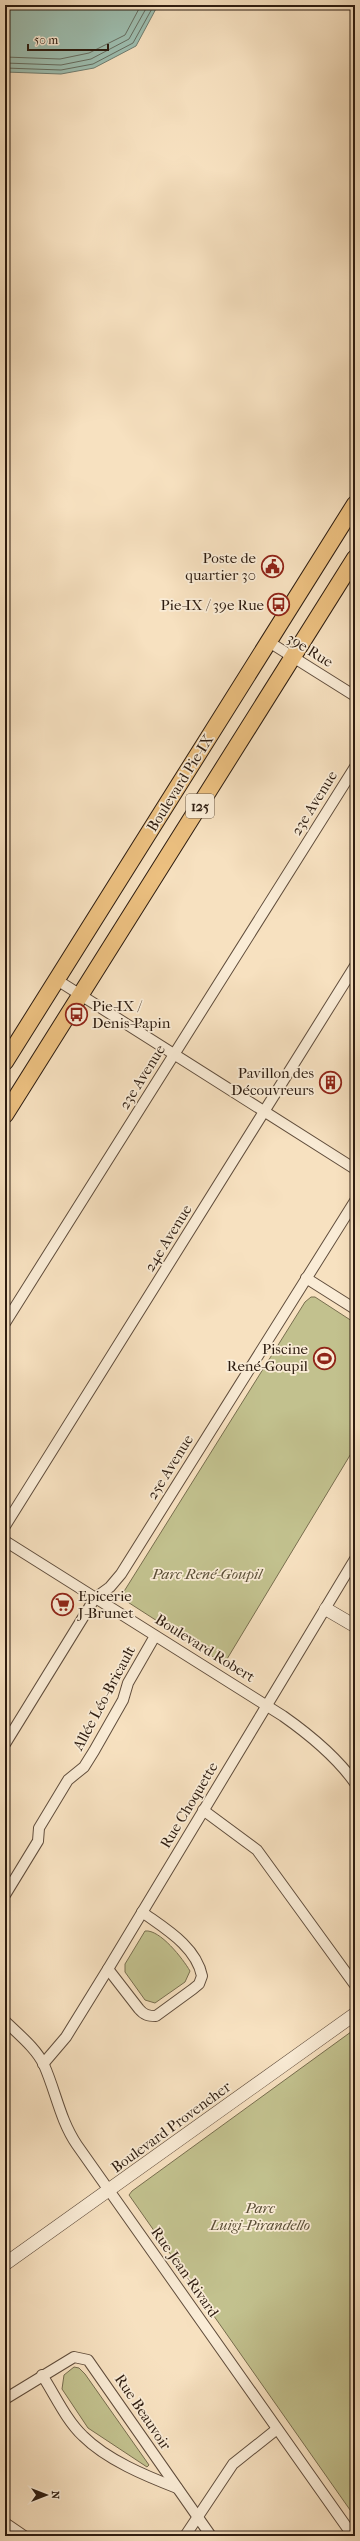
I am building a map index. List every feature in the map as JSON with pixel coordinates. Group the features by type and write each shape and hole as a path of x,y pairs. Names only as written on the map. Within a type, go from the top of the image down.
{"main road":[{"name":"Boulevard Pie-IX","path":"5,1062 355,504"},
{"name":"Boulevard Pie-IX","path":"5,1115 293,657 351,575 355,558"}],"street":[{"name":"39e Rue","path":"268,642 355,696"},
{"name":"23e Avenue","path":"5,1323 355,767"},
{"name":"24e Avenue","path":"5,1526 355,966"},
{"path":"57,980 355,1169"},
{"name":"25e Avenue","path":"5,1744 95,1598 110,1587 121,1574 355,1201"},
{"path":"306,1278 355,1309"},
{"name":"Boulevard Robert","path":"5,1541 267,1706 305,1732 346,1770 355,1783"},
{"name":"Rue Choquette","path":"43,2064 66,2037 355,1559"},
{"path":"326,1609 355,1626"},
{"name":"Allée Léo-Bricault","path":"5,1895 38,1841 39,1828 68,1780 84,1768 94,1751 123,1700 128,1683 155,1636"},
{"path":"203,1810 257,1850 355,1985"},
{"path":"108,1969 144,2015 150,2016 156,2016 199,1984 202,1976 196,1960 176,1937 142,1912"},
{"name":"Boulevard Provencher","path":"5,2264 355,2014"},
{"name":"Rue Jean-Rivard","path":"5,2021 37,2054 43,2064 67,2130 353,2536"},
{"name":"Rue Beauvoir","path":"42,2375 74,2357 81,2357 88,2360 211,2536"},
{"path":"5,2399 42,2375 75,2427 84,2437 139,2472 177,2488"},
{"path":"185,2536 233,2464 277,2429"},
{"path":"5,2523 24,2536"}],"green space":[{"name":"Parc René-Goupil","path":"311,1297 315,1297 355,1323 355,1447 224,1664 123,1599 123,1593 305,1302"},
{"path":"145,1931 151,1932 164,1940 177,1953 190,1971 185,1982 155,2003 145,2000 125,1972 125,1964"},
{"name":"Parc Luigi-Pirandello","path":"355,2029 355,2517 129,2195 132,2191"},
{"path":"74,2367 79,2368 85,2374 149,2465 147,2467 88,2428 62,2389 64,2375"}],"water":[{"path":"5,5 158,5 136,46 94,68 61,74 5,72"}],"place":[{"name":"Poste de quartier 30","path":"272,567"},
{"name":"Pie-IX / 39e Rue","path":"279,605"},
{"name":"Pie-IX / Denis-Papin","path":"77,1015"},
{"name":"Pavillon des Découvreurs","path":"330,1082"},
{"name":"Piscine René-Goupil","path":"324,1358"},
{"name":"Epicerie J-Brunet","path":"63,1605"}]}
